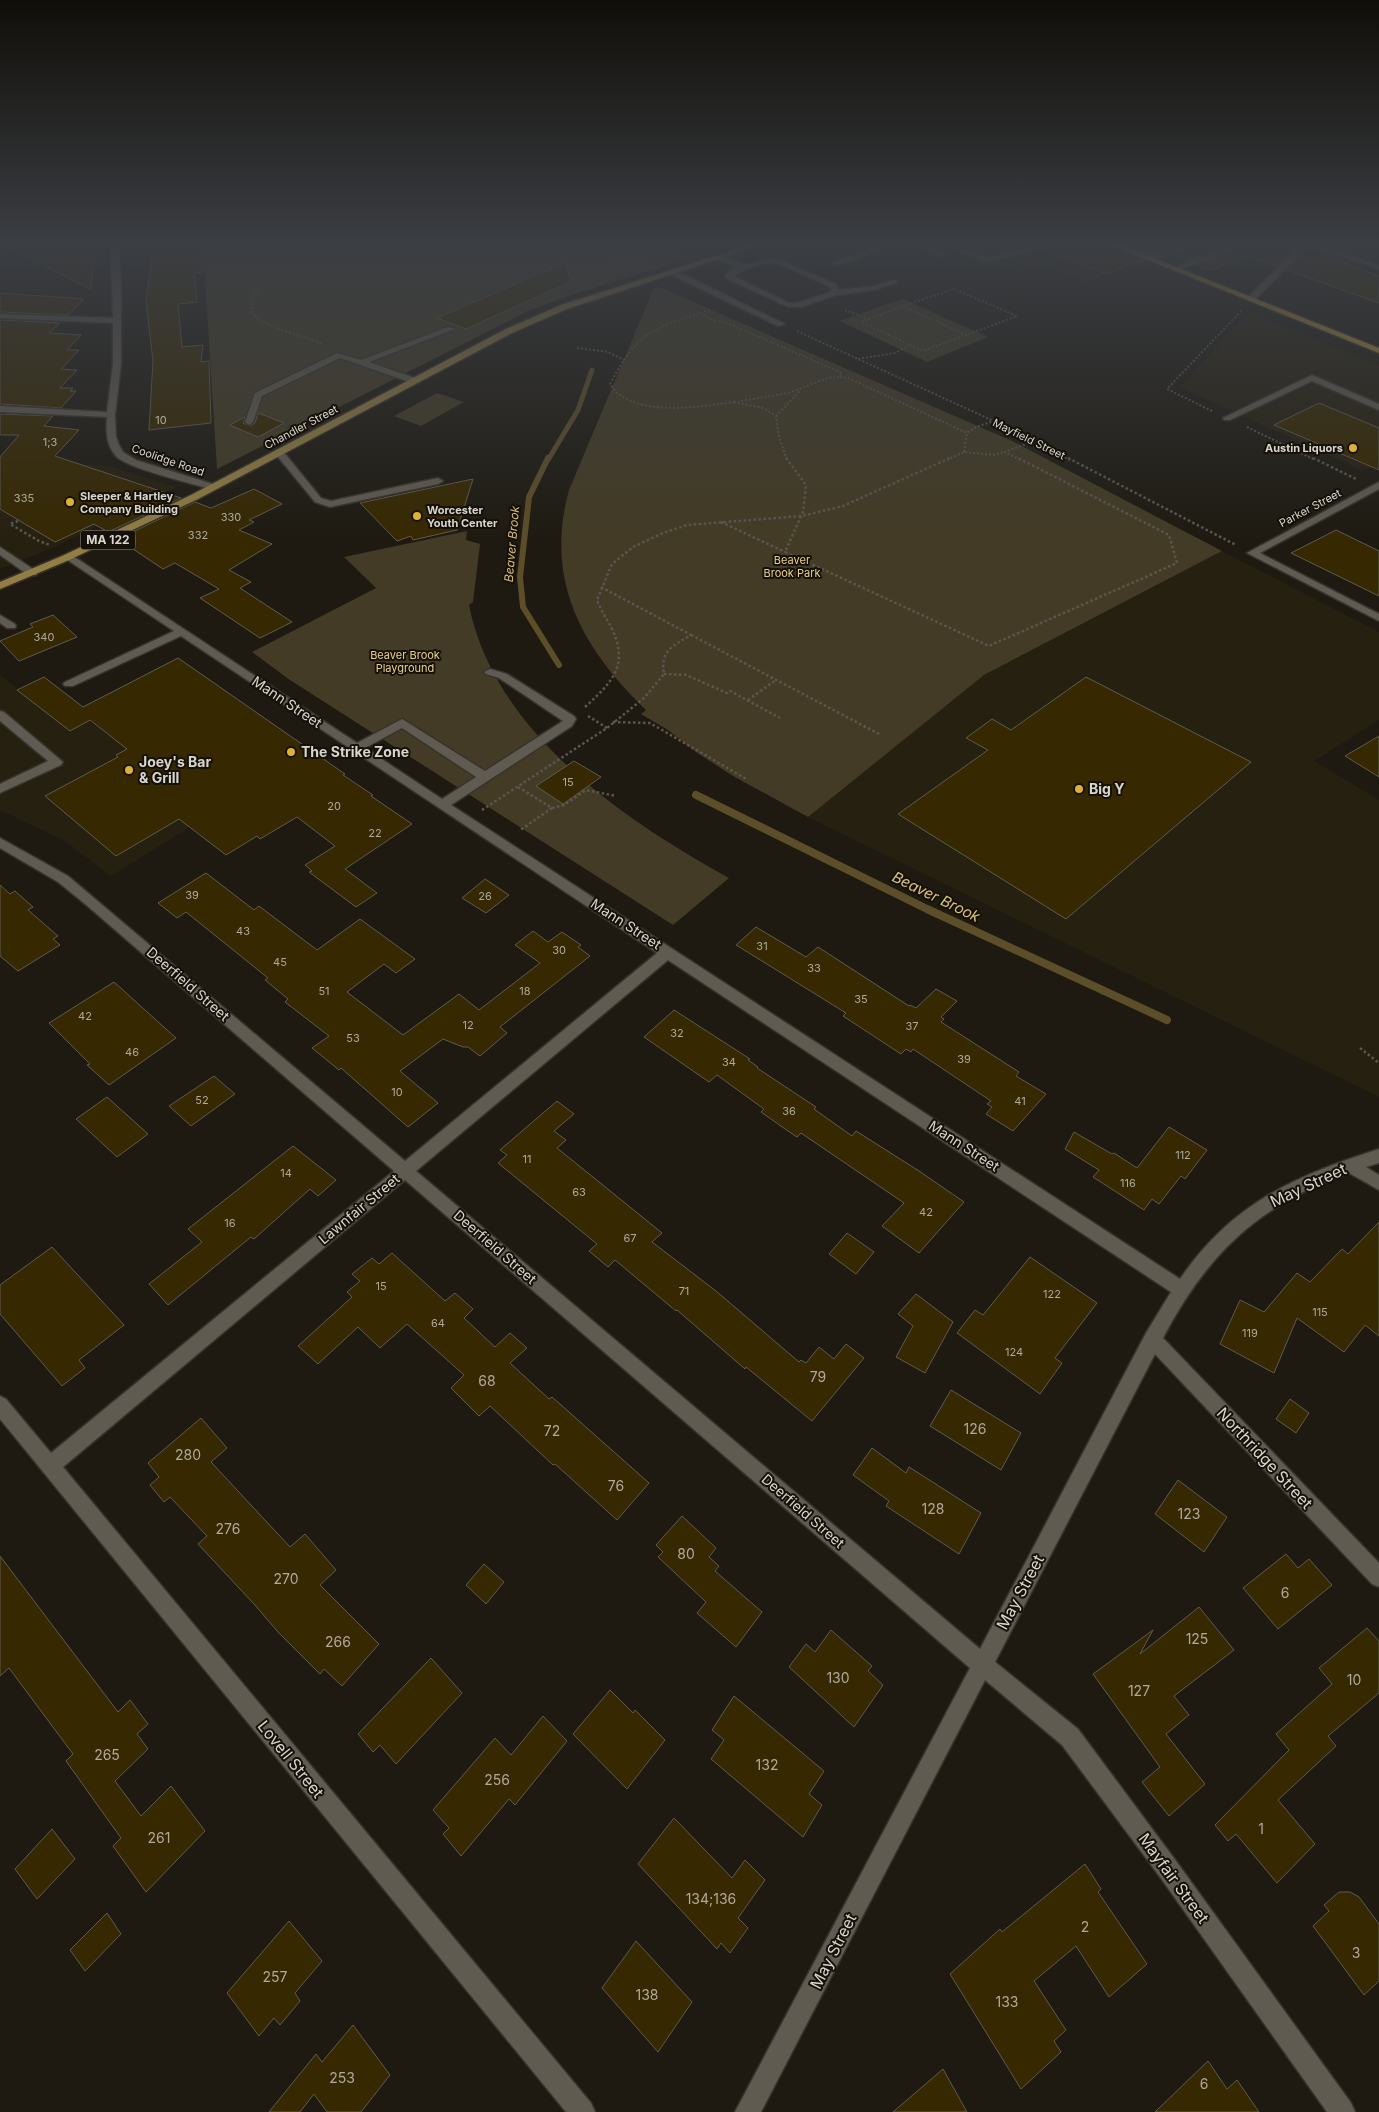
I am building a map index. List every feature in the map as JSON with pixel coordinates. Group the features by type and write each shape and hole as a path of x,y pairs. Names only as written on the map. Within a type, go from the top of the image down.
{"highway":[{"path":"1361,344 1379,351"}],"main road":[{"name":"Chandler Street","path":"0,586 70,557 213,487 486,344"}],"street":[{"name":"Coolidge Road","path":"117,344 117,364 111,415 111,437 119,454 133,462 213,487"},
{"path":"360,363 412,344"},
{"path":"249,422 258,395 340,355 416,381"},
{"path":"1227,418 1312,378 1379,407"},
{"path":"0,409 111,415"},
{"path":"279,452 318,500 330,504 438,480"},
{"name":"Parker Street","path":"1252,553 1378,487"},
{"path":"0,550 32,573"},
{"path":"1252,553 1379,618"},
{"name":"Mann Street","path":"70,557 442,805 1183,1290"},
{"path":"0,618 11,626"},
{"path":"69,684 181,632"},
{"path":"442,805 568,723 570,719 502,676 490,672"},
{"path":"0,715 57,762 0,789"},
{"path":"356,748 402,723 485,777"},
{"name":"Deerfield Street","path":"0,842 32,859 70,884 982,1665"},
{"name":"Lawnfair Street","path":"50,1466 668,952"},
{"name":"May Street","path":"748,2112 1152,1339 1183,1290 1224,1237 1246,1218 1293,1188 1350,1165 1379,1156"},
{"path":"1350,1165 1379,1183"},
{"name":"Northridge Street","path":"1152,1339 1379,1577"},
{"name":"Lovell Street","path":"0,1406 582,2112"},
{"name":"Mayfair Street","path":"982,1665 1070,1737 1168,1869 1342,2112"}],"path":[{"path":"322,344 340,355"},
{"path":"637,344 624,360 610,384 614,391 627,400 651,406 734,402 802,390 828,378 840,377 848,378 946,422 966,433"},
{"path":"774,344 842,373 840,377"},
{"name":"Mayfield Street","path":"823,344 1034,441 1252,553"},
{"path":"906,344 923,352 944,344"},
{"path":"857,359 890,354 902,350 909,345"},
{"path":"577,348 608,352 624,360"},
{"path":"776,416 802,390"},
{"path":"734,402 763,408 776,416"},
{"path":"776,416 779,437 785,457 806,485 802,516 785,552"},
{"path":"966,433 993,421"},
{"path":"964,452 966,433"},
{"path":"580,711 609,683 621,664 620,647 597,600 612,564 633,546 687,524 802,516 843,506 964,452 993,454 1005,452 1034,441"},
{"path":"721,522 989,646 1177,563 1168,535 1005,452"},
{"path":"18,521 10,524 39,541 50,545 58,545"},
{"path":"601,587 879,734"},
{"path":"484,809 607,728 644,698 664,674 662,661 666,650 691,635"},
{"path":"664,674 686,675 727,693 730,691 780,718"},
{"path":"748,700 776,680"},
{"path":"587,715 607,728"},
{"path":"613,722 650,723 748,780"},
{"path":"518,787 552,808"},
{"path":"519,831 552,808 564,805 586,790 616,796"},
{"path":"1360,1048 1379,1063"}],"shaded area":[{"path":"1220,344 1325,344 1379,365 1379,463 1363,471 1180,387"},
{"name":"Sleeper & Hartley Company Building","path":"0,460 109,466 176,487 59,545 0,569"},
{"path":"1222,551 1379,632 1379,720 1314,761 1379,800 1379,1097 808,817 971,682"},
{"path":"0,675 70,731 90,721 213,813 111,876 65,841 0,810"}],"green space":[{"path":"209,344 464,344 217,469"},
{"name":"Beaver Brook Park","path":"631,344 789,344 1012,441 1222,551 984,675 808,817 733,776 696,752 668,730 641,714 646,710 603,662 587,637 574,611 566,583 561,554 563,523 569,490"},
{"path":"888,344 972,344 927,362"},
{"path":"437,393 464,402 421,426 394,416"},
{"name":"Beaver Brook Playground","path":"467,531 466,540 480,544 473,602 469,605 483,651 505,693 535,732 569,767 607,800 648,829 729,878 673,925 290,680 252,652 376,588 344,557"}],"building":[{"path":"0,344 73,344 67,350 79,350 61,369 77,370 60,388 73,388 70,391 76,391 61,408 0,404"},
{"path":"151,344 182,344 182,347 203,345 201,362 209,361 211,423 149,430 153,361"},
{"name":"Austin Liquors","path":"1319,403 1379,428 1379,470 1274,425"},
{"path":"258,413 284,423 258,437 230,425 245,417 243,423 250,426 255,423"},
{"path":"0,414 53,416 44,426 79,430 55,456 181,498 108,532 94,524 55,542 0,509 0,457 19,435 0,435"},
{"name":"Worcester Youth Center","path":"473,479 457,530 413,540 411,536 397,541 360,503"},
{"path":"254,489 282,504 249,520 254,522 239,530 272,544 229,570 251,582 240,588 292,622 260,638 200,598 219,589 175,563 163,569 118,539 195,502 211,508"},
{"path":"1336,530 1379,551 1379,596 1291,553"},
{"path":"53,615 77,637 19,661 0,641 33,627 30,624"},
{"path":"178,658 345,774 343,775 412,824 345,869 377,893 356,907 309,872 312,871 305,865 335,846 297,817 260,839 257,836 226,855 179,819 116,856 45,796 118,757 116,755 127,749 90,720 70,731 17,690 44,677 83,707"},
{"path":"1086,677 1251,762 1066,919 898,814 988,750 966,738 992,719 1011,730"},
{"path":"1379,736 1379,777 1345,756"},
{"path":"574,761 601,777 563,804 536,786"},
{"path":"206,873 254,910 259,906 317,950 360,919 415,959 396,973 384,964 347,992 403,1035 459,994 479,1010 540,963 515,945 533,931 548,942 562,932 581,945 578,947 590,956 500,1027 507,1033 480,1056 468,1047 463,1047 443,1039 400,1071 438,1103 408,1127 341,1068 339,1070 312,1048 329,1036 285,1002 288,999 265,980 268,978 186,912 177,918 158,903"},
{"path":"485,879 509,895 486,913 462,898"},
{"path":"0,885 10,894 15,891 33,907 28,910 58,936 53,939 60,945 18,971 0,956"},
{"path":"756,927 806,957 818,947 909,1006 916,1008 936,989 957,1001 941,1017 944,1019 941,1022 1019,1072 1016,1076 1046,1094 1013,1131 986,1114 992,1107 987,1104 991,1101 913,1049 911,1052 906,1049 901,1054 843,1016 846,1013 736,945"},
{"path":"114,982 176,1038 109,1085 87,1065 90,1064 49,1023"},
{"path":"674,1010 750,1059 748,1060 757,1068 816,1107 814,1109 852,1136 856,1131 964,1202 919,1253 882,1226 904,1203 801,1133 797,1137 788,1131 761,1112 764,1109 717,1075 709,1082 644,1037"},
{"path":"214,1076 235,1094 191,1126 169,1106"},
{"path":"107,1097 148,1134 117,1157 76,1119"},
{"path":"557,1101 574,1114 554,1131 566,1140 557,1148 662,1233 652,1242 716,1291 799,1362 801,1360 806,1363 819,1347 834,1359 846,1344 864,1358 812,1421 746,1367 745,1369 677,1310 615,1260 608,1267 589,1251 597,1244 498,1163 507,1155 500,1150"},
{"path":"1169,1127 1207,1150 1185,1179 1181,1176 1159,1204 1152,1199 1144,1210 1093,1177 1099,1170 1065,1149 1074,1132 1112,1154 1114,1153 1137,1168"},
{"path":"293,1146 336,1180 318,1196 310,1189 254,1239 251,1237 168,1305 149,1284 202,1242 188,1229"},
{"path":"1379,1222 1379,1336 1365,1325 1344,1352 1297,1318 1274,1373 1220,1344 1240,1300 1264,1312 1297,1273 1310,1282 1342,1249 1348,1254"},
{"path":"847,1233 874,1252 856,1274 829,1254"},
{"path":"52,1247 124,1325 79,1360 85,1368 62,1386 0,1314 0,1285"},
{"path":"392,1253 445,1301 455,1293 473,1309 464,1318 495,1347 510,1333 527,1348 510,1363 549,1399 552,1397 649,1483 617,1520 555,1464 553,1465 490,1406 479,1416 451,1388 464,1375 407,1324 380,1348 358,1327 318,1364 298,1346 352,1297 347,1292 360,1281 352,1274 372,1258 379,1264"},
{"path":"1030,1257 1097,1303 1055,1358 1062,1363 1040,1394 957,1333 975,1310 983,1315"},
{"path":"916,1294 953,1322 925,1373 896,1357 913,1326 898,1314"},
{"path":"951,1390 1021,1433 1001,1470 930,1426"},
{"path":"1290,1399 1309,1413 1296,1433 1276,1419"},
{"path":"201,1418 227,1448 211,1462 290,1547 305,1534 336,1570 320,1585 379,1644 342,1686 324,1669 320,1674 278,1632 198,1544 207,1536 170,1497 164,1502 150,1485 159,1477 148,1463"},
{"path":"872,1448 906,1473 909,1467 981,1513 959,1554 886,1506 889,1501 853,1475"},
{"path":"1178,1480 1227,1517 1204,1552 1155,1514"},
{"path":"682,1516 716,1548 709,1557 719,1566 715,1571 762,1612 736,1647 697,1613 706,1602 658,1557 663,1552 656,1545"},
{"path":"1286,1554 1298,1568 1309,1559 1332,1585 1278,1629 1243,1588"},
{"path":"0,1556 118,1712 130,1700 148,1724 137,1734 148,1749 115,1781 141,1816 171,1786 205,1831 146,1892 113,1846 121,1838 66,1761 73,1754 9,1668 0,1676"},
{"path":"484,1564 504,1582 486,1604 466,1585"},
{"path":"1199,1607 1234,1650 1174,1696 1189,1715 1166,1734 1205,1784 1169,1816 1142,1782 1160,1767 1093,1674 1153,1630 1140,1654"},
{"path":"1367,1628 1379,1641 1379,1693 1328,1736 1336,1746 1278,1800 1315,1844 1277,1883 1236,1834 1228,1841 1215,1825 1289,1750 1276,1734 1332,1684 1319,1668"},
{"path":"831,1630 872,1666 868,1671 883,1685 854,1727 789,1667 806,1644 815,1652"},
{"path":"431,1658 462,1693 396,1764 380,1745 373,1752 358,1734"},
{"path":"610,1690 633,1713 635,1710 665,1740 627,1789 573,1734"},
{"path":"734,1696 824,1771 809,1794 822,1805 803,1837 711,1759 724,1740 712,1730"},
{"path":"543,1716 567,1741 515,1805 509,1799 461,1856 443,1834 449,1828 433,1810 495,1738 511,1755"},
{"path":"674,1818 732,1878 745,1860 765,1880 738,1918 748,1928 730,1953 721,1943 717,1949 638,1864"},
{"path":"52,1829 75,1859 37,1899 15,1869"},
{"path":"1085,1864 1101,1889 1098,1892 1147,1964 1109,1997 1076,1946 1034,1981 1066,2030 1054,2041 1061,2052 1021,2089 950,1974 1000,1929 1002,1932"},
{"path":"1339,1892 1350,1892 1359,1897 1379,1924 1379,1981 1364,1995 1313,1926 1329,1911 1324,1905"},
{"path":"107,1913 121,1934 85,1971 70,1950"},
{"path":"289,1921 322,1961 295,1993 300,2001 280,2025 274,2018 259,2036 227,1993"},
{"path":"636,1941 692,2002 658,2052 602,1988"},
{"path":"353,2025 390,2075 361,2112 327,2112 314,2094 300,2112 269,2112 316,2054 322,2062"},
{"path":"1208,2061 1227,2089 1237,2080 1259,2112 1155,2112"},
{"path":"943,2069 967,2112 893,2112"}],"waterway":[{"name":"Beaver Brook","path":"548,460 578,410 592,370"},
{"name":"Beaver Brook","path":"548,458 529,497 520,577 523,607 559,665"},
{"name":"Beaver Brook","path":"696,795 927,909 1167,1020"}],"place":[{"name":"Austin Liquors","path":"1353,448"},
{"name":"Sleeper & Hartley Company Building","path":"70,502"},
{"name":"Worcester Youth Center","path":"417,516"},
{"name":"The Strike Zone","path":"291,752"},
{"name":"Joey's Bar & Grill","path":"129,770"},
{"name":"Big Y","path":"1079,789"}]}
